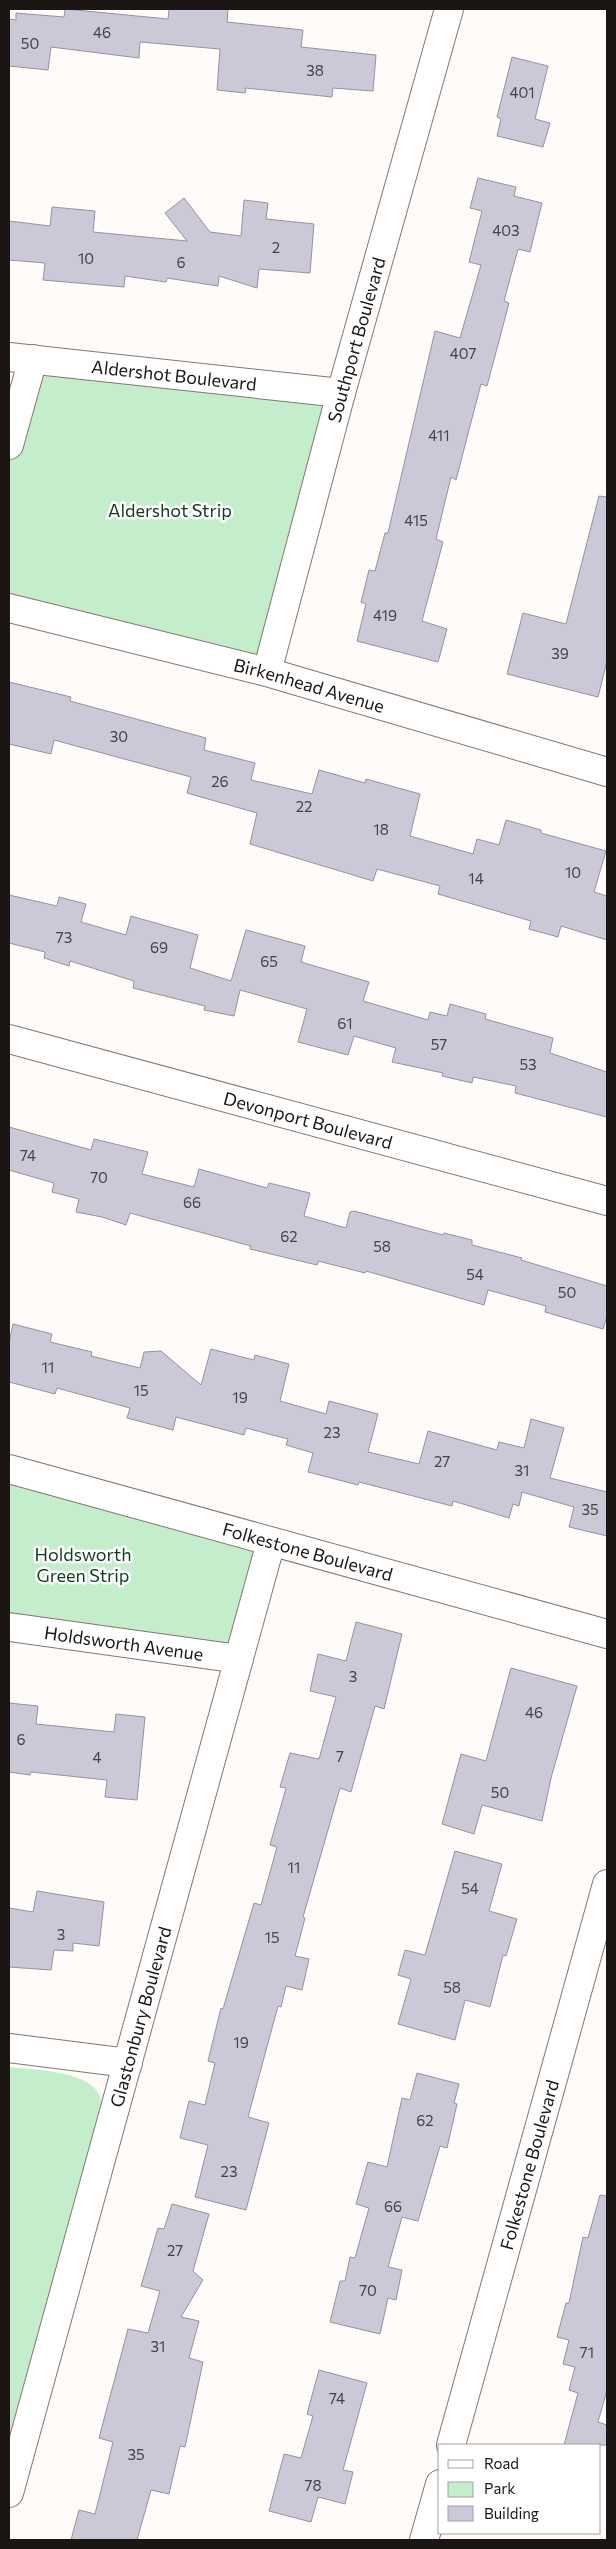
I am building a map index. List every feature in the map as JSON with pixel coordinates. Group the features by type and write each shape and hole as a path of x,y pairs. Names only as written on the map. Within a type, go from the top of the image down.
{"street":[{"name":"Southport Boulevard","path":"267,672 341,393 450,9"},
{"name":"Aldershot Boulevard","path":"21,358 341,393"},
{"path":"9,445 21,358"},
{"name":"Birkenhead Avenue","path":"9,608 267,672 607,772"},
{"name":"Devonport Boulevard","path":"9,1039 607,1201"},
{"name":"Folkestone Boulevard","path":"9,1469 607,1634"},
{"name":"Glastonbury Boulevard","path":"9,2493 271,1542"},
{"name":"Holdsworth Avenue","path":"9,1627 239,1659"},
{"name":"Folkestone Boulevard","path":"451,2444 607,1884"},
{"path":"9,2048 128,2063"},
{"path":"424,2540 438,2491"}],"green space":[{"name":"Aldershot Strip","path":"33,359 341,393 267,672 9,608 9,445"},
{"name":"Holdsworth Green Strip","path":"9,1469 271,1542 239,1659 9,1627"},
{"path":"9,2067 73,2076 94,2087 100,2096 101,2103 100,2116 9,2445"}],"building":[{"path":"65,9 168,19 169,9 228,9 227,22 303,30 301,47 376,55 373,91 333,88 332,97 246,88 245,93 217,90 220,49 140,42 139,58 51,47 48,70 9,66 9,19 16,20 16,13 64,17"},
{"path":"512,57 548,66 535,119 550,123 543,147 497,136 501,119 497,117"},
{"path":"478,178 516,187 514,196 542,203 530,252 518,249 504,301 509,303 487,386 481,384 456,480 451,477 436,539 443,542 422,621 447,629 438,662 357,641 366,604 361,602 369,570 375,571 385,533 388,533 435,331 460,338 481,265 469,262 482,211 470,208"},
{"path":"184,198 210,232 241,236 244,200 268,203 266,219 314,224 310,273 259,269 257,288 219,276 218,286 167,278 166,282 125,276 124,287 43,280 45,263 9,260 9,221 50,226 52,207 95,211 93,232 187,241 165,213"},
{"path":"599,496 607,497 607,661 598,697 507,674 523,613 566,624"},
{"path":"9,682 71,697 70,701 206,738 204,750 255,763 251,780 312,794 319,770 365,783 366,779 420,794 410,836 473,854 477,839 499,845 506,820 541,830 541,833 606,851 594,892 607,896 607,940 561,926 558,937 529,929 531,921 438,894 440,886 377,869 373,881 250,844 257,813 187,793 191,777 54,740 51,754 9,744"},
{"path":"9,895 57,906 59,897 86,904 81,922 126,935 131,916 198,935 190,968 231,981 246,930 305,946 301,962 369,982 363,1001 428,1020 430,1012 447,1016 450,1004 486,1014 485,1019 553,1038 550,1053 607,1072 607,1117 515,1093 516,1086 473,1077 472,1083 442,1076 443,1073 392,1062 396,1048 354,1036 348,1055 298,1042 307,1009 240,990 234,1016 204,1010 205,1006 133,988 134,981 70,961 69,966 44,958 45,952 9,943"},
{"path":"9,1127 91,1150 94,1139 148,1152 142,1174 194,1187 199,1169 267,1188 269,1183 310,1193 304,1216 346,1228 350,1212 354,1211 443,1235 444,1233 472,1240 472,1245 522,1258 521,1260 607,1286 607,1316 603,1329 545,1312 546,1306 488,1290 484,1305 366,1271 365,1273 318,1261 317,1265 250,1249 251,1246 130,1213 126,1225 102,1217 76,1212 79,1199 52,1192 54,1183 9,1170"},
{"path":"13,1324 52,1334 50,1342 92,1352 91,1356 140,1368 144,1352 161,1351 201,1385 211,1349 254,1360 255,1355 289,1364 280,1401 326,1414 329,1401 378,1414 368,1452 419,1464 428,1431 497,1450 499,1442 524,1448 531,1419 564,1428 550,1478 607,1492 607,1536 569,1527 574,1507 522,1492 519,1506 513,1504 509,1518 453,1501 452,1506 359,1482 358,1485 308,1472 313,1453 286,1445 288,1439 246,1428 244,1435 176,1417 173,1430 127,1418 130,1408 57,1388 55,1394 9,1382 9,1343"},
{"path":"356,1622 402,1634 384,1709 375,1706 351,1792 340,1788 303,1917 305,1918 295,1956 309,1959 302,1990 286,1986 281,2007 278,2006 248,2117 269,2123 246,2210 195,2197 208,2145 180,2138 189,2101 205,2105 215,2063 208,2061 221,2008 223,2009 254,1903 261,1905 277,1847 270,1845 286,1788 280,1787 290,1753 319,1759 336,1697 310,1691 318,1654 346,1661"},
{"path":"511,1668 577,1686 551,1778 542,1821 482,1805 474,1834 442,1824 461,1754 486,1761"},
{"path":"9,1703 38,1706 36,1724 114,1732 116,1714 145,1717 137,1800 105,1797 107,1780 31,1772 30,1775 9,1772"},
{"path":"455,1851 502,1864 489,1911 517,1919 506,1956 503,1955 490,2007 465,2000 455,2040 398,2024 411,1979 398,1975 405,1950 425,1955"},
{"path":"37,1891 104,1902 99,1946 73,1943 73,1951 54,1950 51,1970 9,1967 9,1908 33,1912"},
{"path":"417,2073 459,2084 454,2103 457,2104 447,2148 440,2146 418,2221 402,2217 388,2267 402,2270 396,2300 388,2298 380,2334 330,2322 340,2281 345,2281 350,2257 355,2258 369,2208 356,2204 368,2162 387,2167 402,2098 410,2100"},
{"path":"600,2195 607,2196 607,2390 598,2422 607,2425 607,2445 564,2444 578,2393 569,2390 575,2367 563,2364 569,2340 557,2337 566,2303 569,2303 583,2237 588,2238"},
{"path":"172,2204 209,2214 193,2271 203,2280 181,2317 199,2321 189,2358 203,2362 185,2447 180,2446 169,2494 151,2490 137,2540 71,2540 79,2510 95,2514 113,2442 99,2438 128,2329 148,2333 160,2291 141,2286 158,2228 164,2229"},
{"path":"319,2370 367,2383 343,2470 353,2472 345,2504 318,2497 311,2522 269,2511 284,2454 301,2458 313,2416 307,2414"}]}
